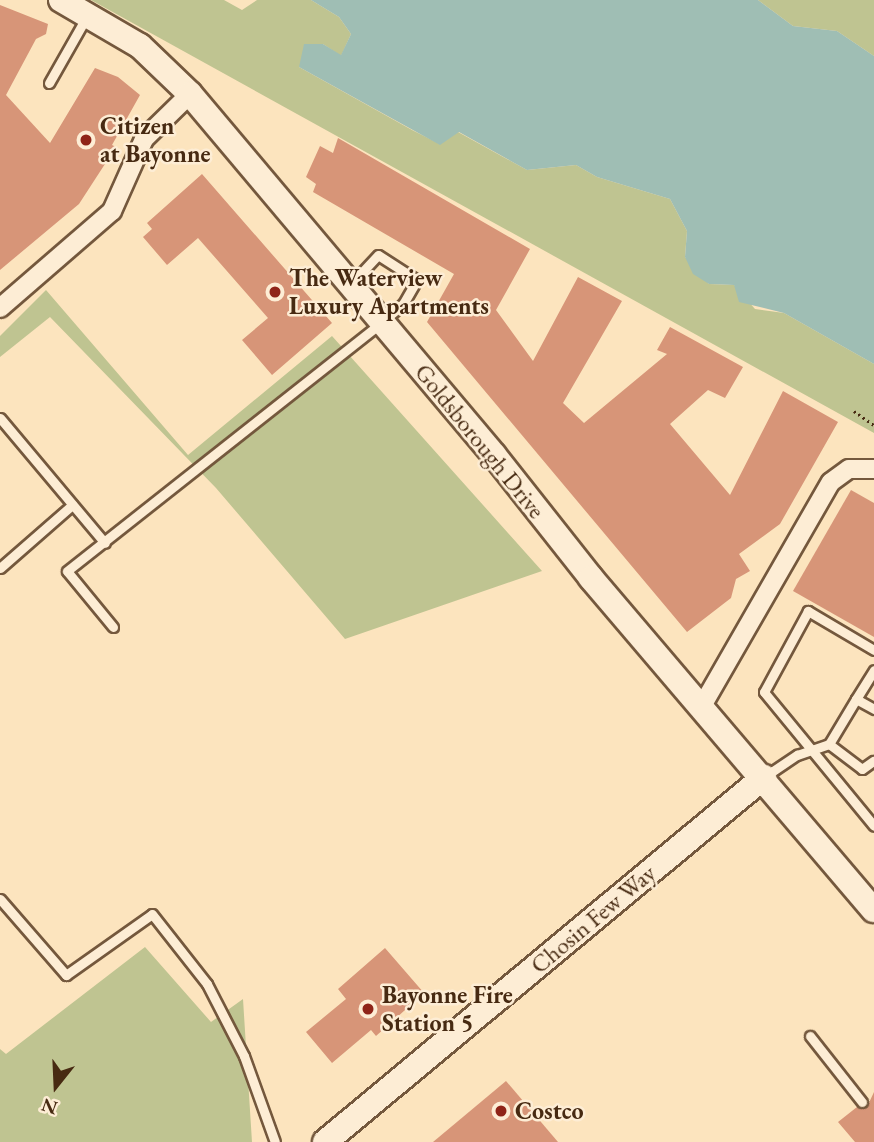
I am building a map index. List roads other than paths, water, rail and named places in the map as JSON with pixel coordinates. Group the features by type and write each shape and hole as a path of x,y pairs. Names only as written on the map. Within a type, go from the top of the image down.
{"street":[{"name":"Goldsborough Drive","path":"61,0 150,54 190,94 874,910"},
{"path":"0,308 107,217 144,139 190,94"},
{"path":"702,706 831,482 849,469 872,468"},
{"name":"Chosin Few Way","path":"325,1142 764,777"}],"lane":[{"path":"49,83 87,15"},
{"path":"113,627 67,571 106,543 382,322 403,304 416,279 378,255 351,285"},
{"path":"2,425 106,543"},
{"path":"0,568 72,505"},
{"path":"874,650 808,611 764,692 874,826"},
{"path":"764,777 828,744 874,670"},
{"path":"856,699 874,709"},
{"path":"828,744 862,769 873,761"},
{"path":"0,899 66,975 152,914 207,984 244,1056 275,1142"},
{"path":"810,1036 862,1102"}],"water":[{"path":"311,0 758,0 793,26 837,31 874,56 874,364 784,313 739,302 734,285 709,284 693,274 685,257 687,231 670,199 597,177 576,165 527,170 459,132 440,145 299,67 304,44 323,44 341,55 351,34 339,17"}],"place":[{"name":"Citizen at Bayonne","path":"86,140"},
{"name":"The Waterview Luxury Apartments","path":"275,292"},
{"name":"Bayonne Fire Station 5","path":"368,1009"},
{"name":"Costco","path":"501,1111"}]}
